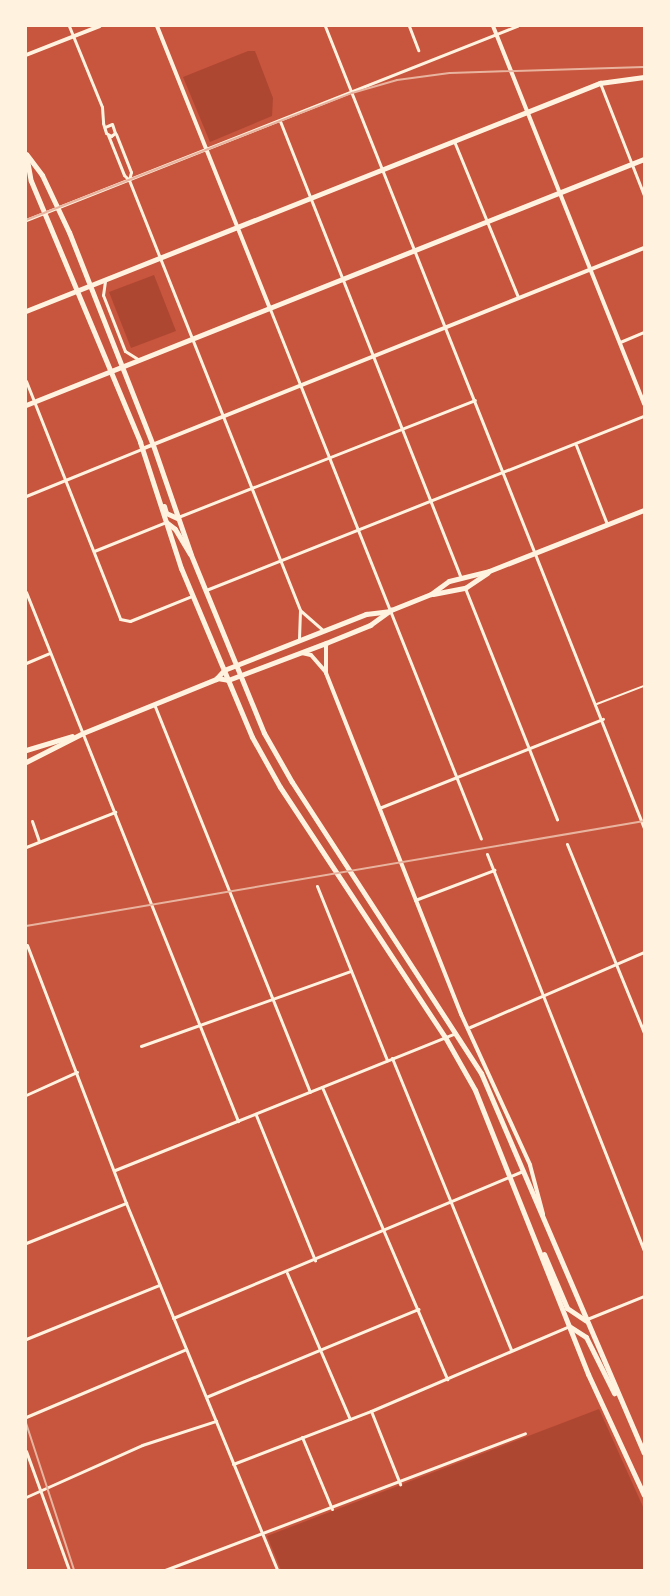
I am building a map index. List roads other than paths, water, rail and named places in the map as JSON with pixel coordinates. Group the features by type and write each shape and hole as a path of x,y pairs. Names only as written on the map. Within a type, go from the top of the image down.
{"main road":[{"path":"26,311 600,83 645,77"},
{"path":"26,154 42,175 90,285 153,444 191,555 239,676 273,750 336,850 457,1032 490,1092 618,1397 645,1453"},
{"path":"26,154 31,181 46,212 142,449 192,596 265,762 445,1037 475,1090 512,1177 569,1326 645,1495"},
{"path":"26,405 645,159"},
{"path":"154,486 166,513 177,518"},
{"path":"26,762 83,733 217,678 224,670 366,614 391,610 431,594 460,576 489,571 645,510"},
{"path":"166,522 175,529 191,555"},
{"path":"431,594 465,588 489,571"},
{"path":"217,678 228,680 326,643 370,625 391,610"},
{"path":"26,750 83,733"},
{"path":"538,1245 551,1265 567,1308 585,1320"},
{"path":"569,1326 586,1337 609,1388 618,1397"}],"street":[{"path":"69,26 102,107 108,135 129,180 190,339 300,610 299,640"},
{"path":"26,55 99,26"},
{"path":"157,26 481,839"},
{"path":"325,26 645,828"},
{"path":"409,26 418,50"},
{"path":"493,26 645,404"},
{"path":"26,220 517,26"},
{"path":"600,83 645,195"},
{"path":"280,120 345,279 460,576"},
{"path":"105,127 112,124 131,172 129,180"},
{"path":"108,135 115,133"},
{"path":"454,141 518,297"},
{"path":"26,496 645,248"},
{"path":"105,279 103,295 125,351 138,359"},
{"path":"620,342 645,332"},
{"path":"26,381 120,619 130,621 192,596"},
{"path":"177,518 475,400"},
{"path":"206,591 645,416"},
{"path":"576,445 607,524"},
{"path":"94,551 166,522"},
{"path":"465,588 557,819"},
{"path":"26,592 238,1121"},
{"path":"300,610 323,630"},
{"path":"326,643 326,673"},
{"path":"302,652 311,655 326,673 415,900 530,1166 545,1224"},
{"path":"26,663 50,653"},
{"path":"154,704 310,1092"},
{"path":"379,808 603,719"},
{"path":"26,847 115,812"},
{"path":"32,821 39,841"},
{"path":"567,844 645,1032"},
{"path":"487,854 645,1250"},
{"path":"415,900 494,870"},
{"path":"317,886 387,1060"},
{"path":"27,945 126,1203 277,1570"},
{"path":"470,1027 645,952"},
{"path":"141,1046 189,1026 200,1026 351,971"},
{"path":"115,1170 457,1032"},
{"path":"392,1058 511,1350"},
{"path":"26,1095 77,1072"},
{"path":"321,1088 386,1232 447,1379"},
{"path":"256,1115 315,1261"},
{"path":"173,1318 386,1232 523,1171"},
{"path":"26,1244 126,1203"},
{"path":"287,1273 350,1419"},
{"path":"26,1339 159,1285"},
{"path":"585,1320 645,1296"},
{"path":"206,1397 418,1310"},
{"path":"233,1464 371,1411 569,1326"},
{"path":"26,1418 186,1349"},
{"path":"371,1411 400,1484"},
{"path":"26,1497 142,1445 216,1421"},
{"path":"165,1570 261,1532 400,1484 525,1433"},
{"path":"302,1437 332,1509"},
{"path":"26,1451 69,1570"}],"lane":[{"path":"596,704 645,686"}],"railway":[{"path":"26,220 352,93 397,80 450,73 644,67"},
{"path":"26,926 644,821"},
{"path":"26,1423 74,1570"}]}
